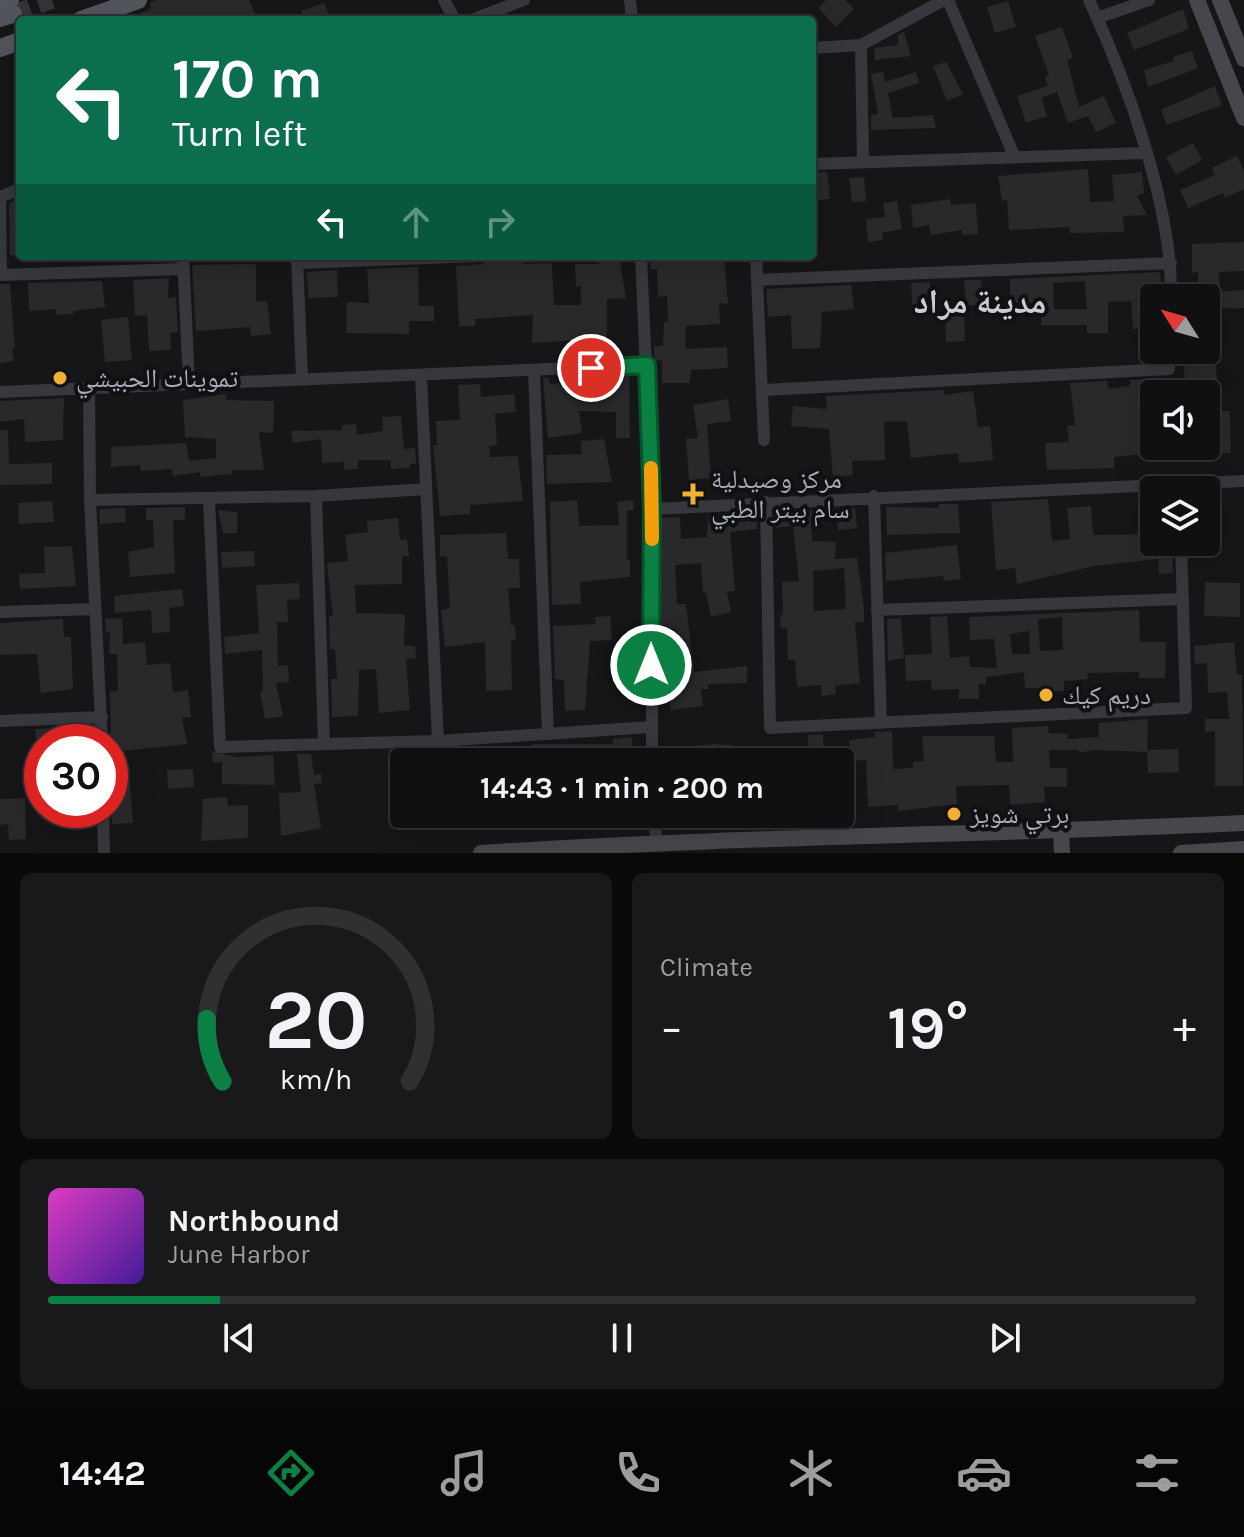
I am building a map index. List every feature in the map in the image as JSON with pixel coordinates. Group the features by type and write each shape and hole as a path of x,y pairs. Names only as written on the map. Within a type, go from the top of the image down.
{"main road":[{"path":"92,16 138,0"}],"street":[{"path":"482,16 524,0"},
{"path":"816,48 861,45 946,0 1015,158"},
{"path":"1089,0 1146,153 1171,263 1171,284"},
{"path":"1097,18 1149,0"},
{"path":"1197,0 1244,118"},
{"path":"1220,0 1244,59"},
{"path":"861,45 863,161"},
{"path":"816,164 1146,153"},
{"path":"16,191 0,197 1,275 184,263 189,382"},
{"path":"297,260 302,378"},
{"path":"641,260 652,509 652,748"},
{"path":"756,260 764,440"},
{"path":"757,280 1171,263"},
{"path":"764,390 1169,369 1169,364"},
{"path":"0,392 647,365"},
{"path":"534,371 548,734"},
{"path":"421,376 438,741"},
{"path":"89,387 90,500 102,724"},
{"path":"1220,484 1244,481"},
{"path":"90,500 316,496 426,489"},
{"path":"652,509 874,496 1140,489"},
{"path":"316,496 324,744"},
{"path":"874,496 881,723"},
{"path":"209,499 220,747 438,741 651,727"},
{"path":"766,502 770,728 1186,708 1181,556"},
{"path":"877,610 1183,599"},
{"path":"0,612 95,609"},
{"path":"0,721 102,717"},
{"path":"481,853 1244,823"},
{"path":"103,828 104,853"},
{"path":"1061,832 1062,853"},
{"path":"1181,853 1244,849"}],"building":[{"path":"249,0 256,16 134,16 151,9 150,2"},
{"path":"826,0 845,0 854,9 836,27 818,8"},
{"path":"1008,1 1016,27 995,33 987,7"},
{"path":"324,3 329,16 303,16 301,11"},
{"path":"1183,9 1189,29 1134,50 1127,33"},
{"path":"1062,27 1073,58 1067,60 1079,107 1104,96 1116,123 1096,132 1088,116 1068,123 1057,92 1041,98 1047,116 1026,123 1017,96 1048,86 1045,77 1049,75 1035,36"},
{"path":"904,32 911,56 875,60 874,48 898,45 898,35"},
{"path":"1192,51 1198,68 1148,87 1144,70 1174,61 1173,57"},
{"path":"946,62 963,94 947,101 933,66"},
{"path":"883,72 885,82 916,72 919,83 888,93 893,118 933,115 936,128 871,130 871,115 878,114 871,74"},
{"path":"1215,86 1222,105 1167,125 1161,110"},
{"path":"1193,143 1202,160 1176,175 1166,157"},
{"path":"1237,156 1244,171 1244,189 1225,198 1223,193 1188,208 1180,190 1215,175 1212,168"},
{"path":"1088,169 1090,202 1114,201 1112,175 1142,172 1144,193 1137,196 1147,215 1123,216 1124,232 1070,233 1070,227 1009,230 1007,200 1002,201 998,176"},
{"path":"827,172 830,199 816,201 816,173"},
{"path":"864,177 866,201 852,202 849,178"},
{"path":"950,199 951,205 976,203 978,234 962,235 962,230 931,235 929,225 913,228 911,205"},
{"path":"14,201 16,214 16,255 10,255 9,203"},
{"path":"897,201 902,229 882,233 883,240 868,242 866,219 885,217 883,203"},
{"path":"1244,242 1244,271 1219,272 1220,284 1198,284 1198,272 1192,273 1192,244"},
{"path":"486,260 552,263 554,305 581,305 581,286 576,287 575,264 620,260 626,298 607,299 607,338 532,343 533,315 475,319 475,326 459,326 456,266 483,264"},
{"path":"650,260 724,260 728,304 719,303 720,324 686,326 685,345 686,349 727,347 728,368 691,370 690,383 662,383 662,361 655,360 654,346 663,346 664,322 668,322 667,296 658,297 657,269 651,269"},
{"path":"256,264 256,302 267,301 271,334 251,336 250,327 196,331 192,265"},
{"path":"418,267 419,306 434,306 434,321 409,321 409,334 346,333 347,302 369,303 367,269"},
{"path":"337,270 338,297 308,298 307,272"},
{"path":"1160,272 1161,284 1140,284 1140,328 1133,329 1131,301 1108,302 1108,333 1087,333 1087,325 1041,325 1042,304 1010,302 1010,279","holes":["1085,281 1087,309 1054,309 1053,283"]},
{"path":"169,278 168,298 176,297 178,332 170,333 171,350 149,351 147,315 135,316 133,280"},
{"path":"964,280 981,280 983,304 966,306"},
{"path":"102,281 105,307 56,315 56,309 29,311 28,283"},
{"path":"930,282 930,304 912,305 911,283"},
{"path":"0,284 10,284 15,349 12,349 14,361 0,363"},
{"path":"851,285 854,309 822,312 820,348 792,349 791,315 768,317 766,289"},
{"path":"1244,290 1244,308 1220,309 1220,292"},
{"path":"964,315 965,341 946,342 945,316"},
{"path":"128,317 132,360 105,362 101,320"},
{"path":"1183,364 1216,364 1217,380 1166,380 1185,379"},
{"path":"629,375 630,438 616,438 616,412 579,411 582,433 548,438 543,378 549,378 550,384 588,381 588,376"},
{"path":"1147,379 1140,380 1140,454 1114,457 1114,468 1047,470 1045,443 1069,442 1067,426 1075,425 1070,383 1107,381 1108,389 1130,386 1130,380"},
{"path":"480,384 481,397 514,394 516,412 495,414 497,445 489,446 490,457 518,456 523,501 470,505 470,514 440,516 433,445 437,445 436,421 460,420 458,385"},
{"path":"944,390 944,395 973,391 978,427 990,426 993,460 959,463 958,453 911,458 907,421 884,422 885,460 852,461 853,475 833,477 829,429 791,426 793,406 827,409 826,396"},
{"path":"226,394 226,400 274,401 273,433 259,432 264,470 232,470 232,474 200,477 200,472 173,476 172,469 141,471 140,465 111,467 111,447 186,443 189,461 216,458 216,439 185,437 183,400"},
{"path":"64,398 63,440 25,442 24,419 0,422 0,401"},
{"path":"728,399 731,421 707,424 711,478 689,480 686,439 698,438 693,405"},
{"path":"1220,411 1230,411 1231,453 1220,453"},
{"path":"401,416 404,449 415,448 416,464 410,464 410,468 391,469 391,460 358,460 358,469 344,470 344,462 322,463 321,439 293,443 291,431 342,430 342,425 356,424 357,435 383,431 382,417"},
{"path":"0,430 8,430 9,464 52,463 52,484 0,485"},
{"path":"604,439 612,482 547,484 546,455 582,454 581,441"},
{"path":"1048,499 1052,541 1070,539 1067,508 1091,506 1093,535 1140,534 1140,556 1172,556 1173,573 1159,574 1158,559 1094,566 1017,584 1015,568 996,570 991,502"},
{"path":"577,500 579,526 619,525 617,502 633,500 634,510 627,510 630,577 580,582 581,604 552,605 550,502"},
{"path":"52,501 54,522 19,524 18,503"},
{"path":"939,504 958,504 960,533 887,535 886,507 939,508"},
{"path":"185,507 185,520 173,520 175,573 130,577 128,552 154,547 153,520 146,520 146,508"},
{"path":"125,508 126,522 100,524 99,509"},
{"path":"855,508 857,528 838,530 837,515 811,517 812,541 836,542 835,559 857,558 864,608 864,622 855,622 860,683 835,686 836,694 822,696 821,685 797,687 795,660 788,660 787,628 781,629 780,615 783,615 782,582 799,581 793,526 775,528 775,512","holes":["844,568 846,609 814,611 813,571"]},
{"path":"218,510 237,512 237,533 223,533"},
{"path":"757,513 757,529 730,532 735,591 727,592 731,612 711,617 706,593 703,593 701,563 675,565 677,604 686,604 694,672 747,666 747,683 708,684 708,689 701,689 703,706 671,710 668,690 664,690 664,673 679,673 675,629 661,629 661,518 680,517 681,539 707,537 708,515"},
{"path":"398,518 400,540 407,539 409,556 402,556 402,584 355,585 356,613 405,614 404,646 415,646 416,658 406,659 410,710 379,713 376,669 359,670 358,716 332,717 331,679 337,679 335,649 330,649 329,616 333,616 327,563 348,561 345,535 368,532 367,521"},
{"path":"506,533 508,559 519,559 520,588 508,588 511,625 515,625 516,640 511,640 512,690 486,691 485,642 445,647 441,610 450,608 447,557 440,556 440,535"},
{"path":"957,545 961,579 944,581 943,576 886,581 885,553"},
{"path":"72,546 76,586 20,589 19,574 45,573 44,547"},
{"path":"254,551 255,566 222,568 221,552"},
{"path":"1205,582 1240,583 1240,617 1204,616"},
{"path":"299,583 300,599 287,600 288,622 277,622 278,666 288,665 289,682 276,683 283,716 265,719 260,692 263,691 262,650 225,654 224,637 259,633 256,585"},
{"path":"182,589 184,606 169,608 170,632 152,633 151,610 115,613 114,596"},
{"path":"1139,610 1140,642 1166,642 1165,678 1139,678 1139,672 1087,673 1088,679 1064,681 1064,691 1049,691 1049,688 1025,688 1024,672 986,677 986,685 979,684 979,699 959,699 959,689 932,690 931,680 906,681 905,655 932,654 930,617 947,616 950,658 969,656 970,667 997,668 994,639 970,640 969,617","holes":["1062,617 1063,650 1040,651 1038,619","1029,631 1030,654 1012,654 1010,634"]},
{"path":"610,616 612,640 590,641 585,710 565,711 564,680 555,679 553,626 596,624 595,617"},
{"path":"122,618 123,644 145,642 147,665 170,663 173,692 188,690 191,717 182,718 187,744 128,750 128,724 110,724 110,691 118,691 117,654 109,654 110,632 106,632 105,619"},
{"path":"901,618 904,658 888,661 887,619"},
{"path":"63,619 64,637 71,637 73,689 41,693 37,654 0,655 0,623"},
{"path":"1234,642 1237,675 1242,675 1243,786 1215,786 1215,731 1205,732 1205,719 1229,719 1227,692 1208,693 1207,663 1195,664 1194,646"},
{"path":"1148,719 1147,752 1049,750 1050,768 1067,768 1067,787 1044,787 1045,802 1010,805 1009,785 956,786 957,804 898,811 898,805 868,807 866,760 854,761 854,748 850,748 849,740 875,737 875,732 892,731 893,769 913,768 913,762 924,761 922,736 994,736 996,762 1013,762 1012,728 1048,726 1049,733 1068,734 1067,739 1099,737 1099,723"},
{"path":"823,734 824,748 808,748 808,735"},
{"path":"632,737 632,748 532,748 532,744 613,744 613,739"},
{"path":"713,744 733,745 733,748 671,748"},
{"path":"1178,749 1179,772 1148,773 1147,750"},
{"path":"212,751 236,757 273,755 275,785 222,784 222,762 213,763"},
{"path":"297,754 311,754 314,775 321,774 322,783 314,784 321,828 281,836 279,793 301,792"},
{"path":"193,769 194,787 168,789 167,770"},
{"path":"128,784 130,784 133,823 128,823"},
{"path":"227,797 228,806 248,805 248,838 201,841 203,799"},
{"path":"24,798 26,839 9,840 8,824 0,825 0,799"}],"tunnel":[{"path":"13,14 52,0"}],"slow traffic":[{"path":"651,468 652,539"}],"place":[{"name":"تموينات الحبيشي","path":"60,378"},
{"name":"مركز وصيدلية سام بيتر الطبي","path":"693,494"},
{"name":"دريم كيك","path":"1046,695"},
{"name":"برتي شويز","path":"954,814"}],"district":[{"name":"مدينة مراد","path":"980,301"}],"route":[{"path":"591,368 647,365 652,509 651,665"}]}
